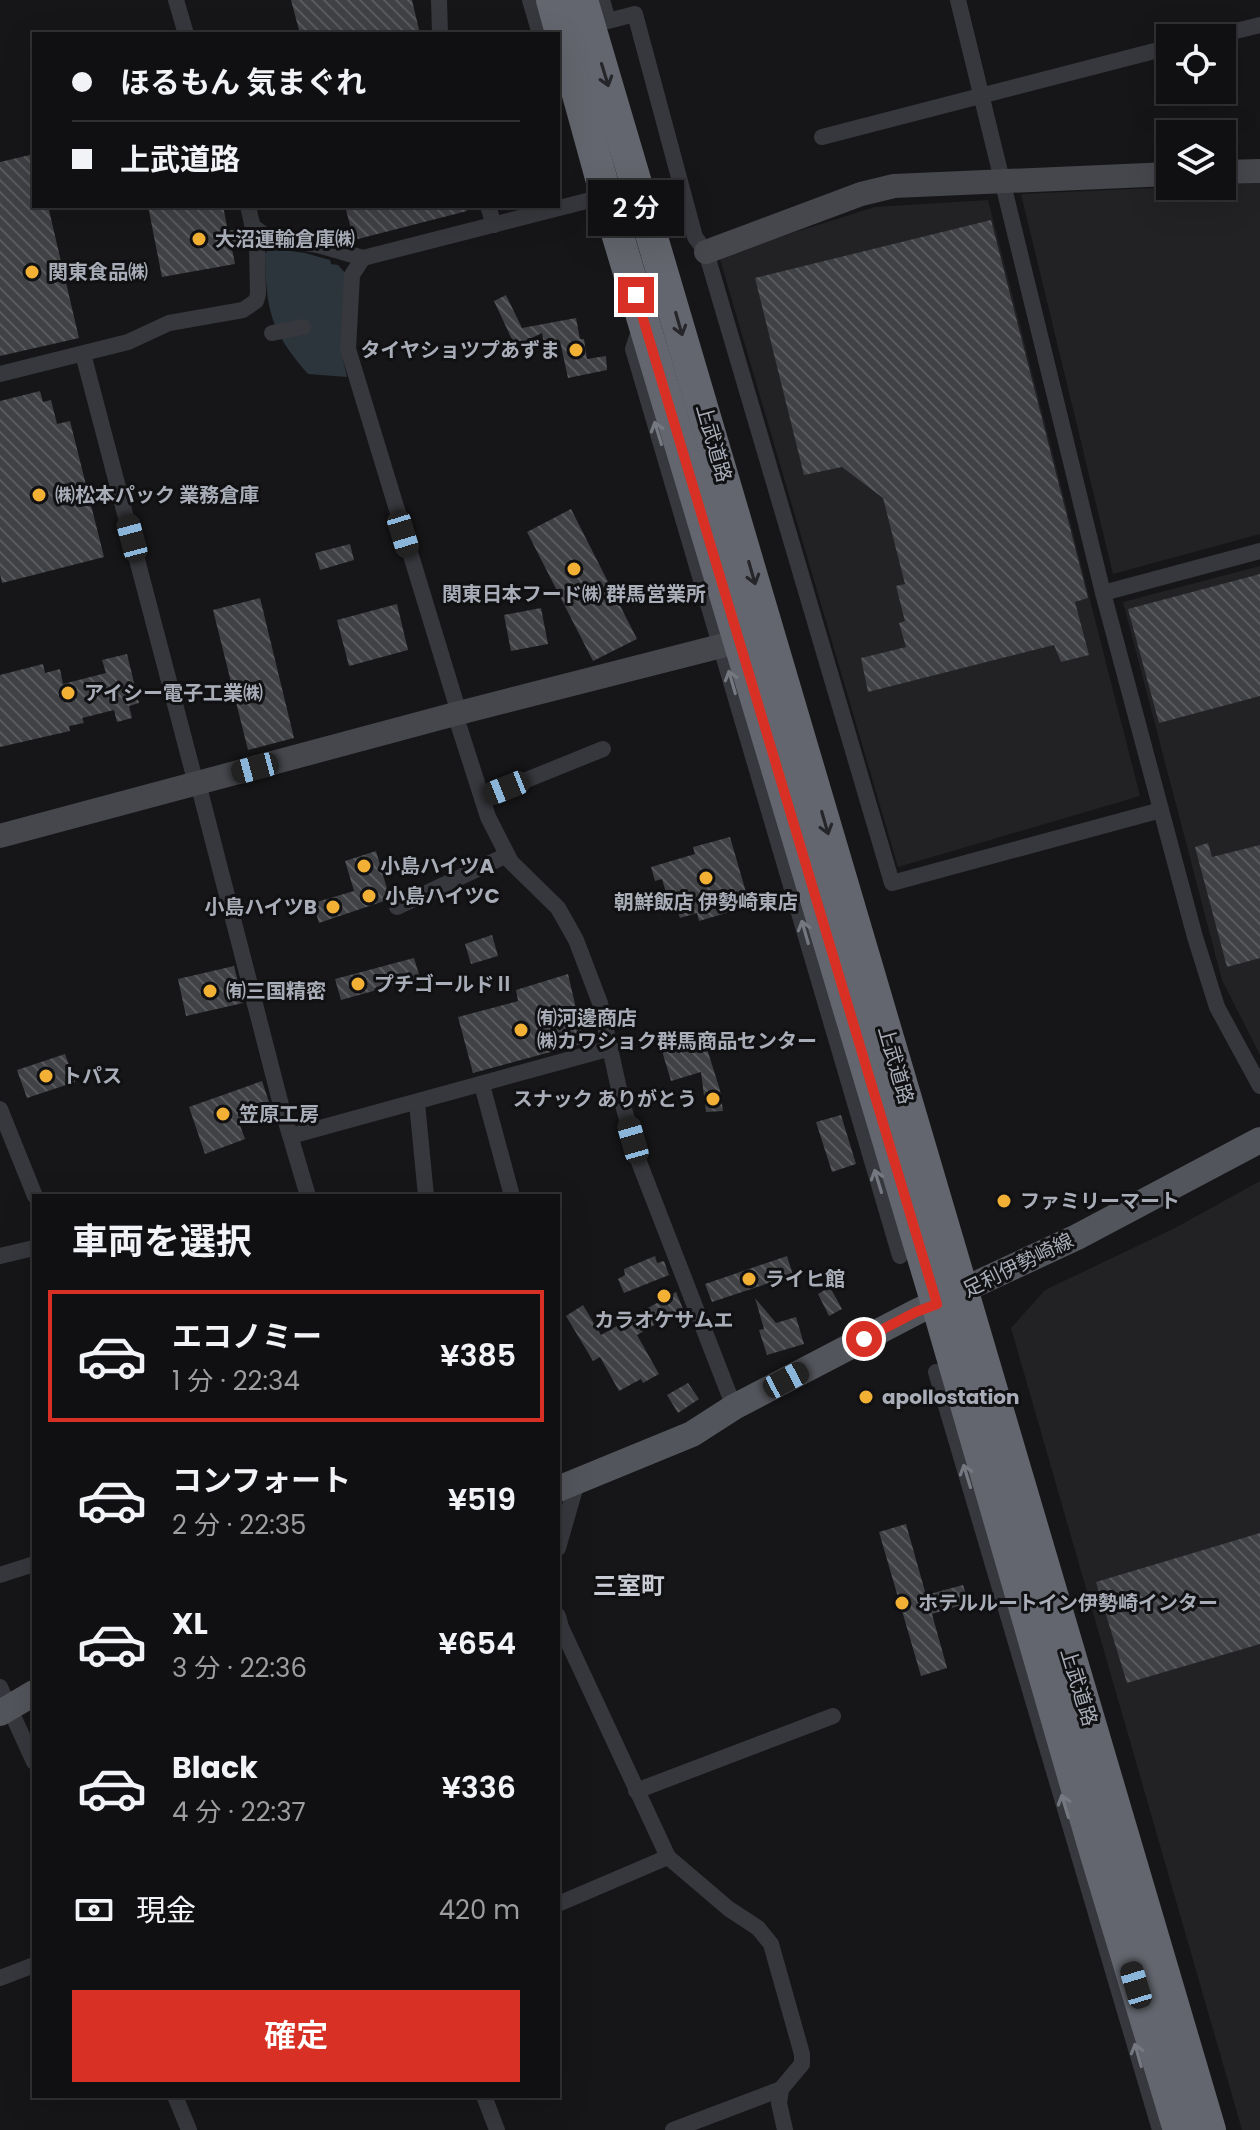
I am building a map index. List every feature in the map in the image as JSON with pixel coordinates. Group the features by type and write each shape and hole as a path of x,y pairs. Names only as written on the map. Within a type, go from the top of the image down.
{"highway":[{"name":"上武道路","path":"552,0 558,32"},
{"name":"上武道路","path":"582,0 652,230 949,1298 1210,2130"},
{"name":"上武道路","path":"560,44 566,77 606,196 883,1123 949,1298 996,1508 1179,2130"}],"main road":[{"name":"足利伊勢崎線","path":"568,1486 692,1434 734,1407 916,1312 1077,1237 1260,1140"},
{"path":"3,1702 32,1694"}],"street":[{"path":"176,0 185,32"},
{"path":"439,0 440,32"},
{"path":"530,0 539,32"},
{"path":"602,0 608,21 635,14 695,237 706,252 892,883 1161,810"},
{"path":"958,0 1103,593 1161,810 1217,1007 1260,1086"},
{"path":"1236,31 1260,25"},
{"path":"822,137 1156,51"},
{"path":"1236,172 1260,171"},
{"path":"706,252 872,191 894,186 1156,174"},
{"path":"560,208 606,196"},
{"path":"0,374 128,342 169,323 243,310 256,301 255,228 249,208"},
{"path":"489,208 494,225"},
{"path":"255,228 267,237 318,245 363,258 560,208"},
{"path":"363,258 352,275 348,349 488,817 511,862 558,908 576,940 600,1003 639,1162 734,1407"},
{"path":"643,319 633,349 900,1256"},
{"path":"272,333 303,327"},
{"path":"83,354 307,1194"},
{"path":"1103,593 1260,551"},
{"path":"0,836 457,713 721,646"},
{"path":"482,798 603,749"},
{"path":"397,907 507,855"},
{"path":"291,1136 611,1048"},
{"path":"482,1085 511,1194"},
{"path":"854,1101 883,1123"},
{"path":"417,1103 426,1194"},
{"path":"0,1109 34,1194"},
{"path":"0,1256 32,1248"},
{"path":"936,1372 1160,2130"},
{"path":"560,1536 568,1486"},
{"path":"986,1539 996,1508"},
{"path":"0,1575 32,1565"},
{"path":"560,1623 668,1857 729,1909 758,1928 771,1944 802,2054 802,2064 781,2089 673,2130"},
{"path":"3,1702 32,1758"},
{"path":"636,1791 833,1716"},
{"path":"560,1903 668,1857"},
{"path":"0,1978 32,1966"},
{"path":"781,2089 779,2103 785,2130"},
{"path":"176,2098 189,2130"},
{"path":"485,2098 497,2130"}],"shaded area":[{"path":"1260,183 1260,534 1113,574 1021,194 1156,188 1156,200 1236,200 1236,184"},
{"path":"988,200 1140,796 898,867 719,256 875,207"},
{"path":"271,248 330,260 346,274 341,351 347,377 308,374 285,345 269,305 265,253"},
{"path":"1260,566 1260,1055 1222,980 1123,602"},
{"path":"1260,1181 1260,2130 1242,2130 1011,1328 1045,1290 1175,1228"}],"building":[{"path":"291,0 412,0 420,32 299,32"},
{"name":"関東食品㈱","path":"32,154 32,208 48,208 79,338 0,356 0,162"},
{"name":"大沼運輸倉庫㈱","path":"148,208 223,208 228,231 242,228 245,246 232,249 235,264 162,277"},
{"path":"346,208 466,208 467,211 354,240"},
{"path":"991,220 1088,598 1075,602 1089,655 1061,662 1054,645 868,692 861,658 906,647 899,623 905,621 896,586 905,584 883,498 842,467 804,475 755,278"},
{"name":"タイヤショツプあずま","path":"506,295 522,328 576,318 587,359 606,356 607,370 568,378 560,341 544,344 542,333 515,346 494,301"},
{"name":"㈱松本パック 業務倉庫","path":"40,391 43,402 51,400 57,424 70,421 104,557 2,583 0,401"},
{"name":"関東日本フード㈱ 群馬営業所","path":"571,509 637,639 593,661 527,532"},
{"path":"350,544 354,560 320,570 315,553"},
{"path":"1260,574 1260,696 1159,723 1128,609"},
{"path":"260,598 294,738 248,750 213,610"},
{"path":"397,604 408,650 349,666 337,620"},
{"path":"541,608 548,644 511,651 504,615"},
{"name":"アイシー電子工業㈱","path":"127,654 139,703 129,706 132,718 117,722 114,710 82,718 84,723 69,726 70,731 0,747 0,675 43,664 45,673 60,669 63,684 106,673 102,660"},
{"name":"朝鮮飯店 伊勢崎東店","path":"730,837 750,906 699,921 697,913 680,918 678,912 672,913 662,879 655,881 651,867 695,854 693,847"},
{"path":"1208,843 1212,857 1260,845 1260,958 1227,967 1195,847"},
{"path":"376,851 390,899 319,923 313,903 354,891 345,861"},
{"path":"492,935 498,956 471,964 465,944"},
{"path":"414,958 420,978 341,1000 335,979"},
{"name":"㈲三国精密","path":"234,966 243,1003 186,1016 178,979"},
{"name":"㈲河邊商店 ㈱カワショク群馬商品センター","path":"568,974 584,1043 473,1073 458,1017 518,1001 516,990"},
{"path":"701,1030 720,1090 723,1111 706,1112 701,1072 671,1081 659,1041"},
{"name":"トパス","path":"65,1054 75,1082 27,1098 17,1070"},
{"name":"笠原工房","path":"262,1081 271,1108 238,1120 245,1139 205,1154 189,1107"},
{"path":"841,1115 856,1164 832,1172 816,1122"},
{"path":"655,1256 657,1263 664,1261 669,1275 624,1293 618,1279 625,1275 624,1269"},
{"name":"ライヒ館","path":"787,1256 793,1275 712,1302 705,1284"},
{"path":"830,1287 842,1309 829,1316 818,1294"},
{"path":"676,1292 683,1309 653,1322 654,1325 637,1335 659,1374 643,1383 641,1379 619,1391 600,1357 593,1361 566,1316 583,1305 601,1335"},
{"path":"755,1298 776,1323 796,1317 804,1344 767,1355 759,1330 764,1329"},
{"path":"688,1383 699,1399 678,1413 667,1395"},
{"path":"906,1524 926,1595 963,1585 969,1603 932,1614 947,1668 921,1676 879,1532"},
{"path":"1260,1533 1260,1644 1127,1683 1096,1582"}],"place":[{"name":"大沼運輸倉庫㈱","path":"199,239"},
{"name":"関東食品㈱","path":"32,272"},
{"name":"タイヤショツプあずま","path":"576,350"},
{"name":"㈱松本パック 業務倉庫","path":"39,495"},
{"name":"関東日本フード㈱ 群馬営業所","path":"574,569"},
{"name":"アイシー電子工業㈱","path":"68,693"},
{"name":"小島ハイツA","path":"364,866"},
{"name":"朝鮮飯店 伊勢崎東店","path":"706,878"},
{"name":"小島ハイツC","path":"369,896"},
{"name":"小島ハイツB","path":"333,907"},
{"name":"プチゴールドⅡ","path":"358,984"},
{"name":"㈲三国精密","path":"210,991"},
{"name":"㈲河邊商店 ㈱カワショク群馬商品センター","path":"521,1030"},
{"name":"トパス","path":"46,1076"},
{"name":"スナック ありがとう","path":"713,1099"},
{"name":"笠原工房","path":"223,1114"},
{"name":"ファミリーマート","path":"1004,1201"},
{"name":"ライヒ館","path":"749,1279"},
{"name":"カラオケサムエ","path":"664,1296"},
{"name":"apollostation","path":"866,1397"},
{"name":"ホテルルートイン伊勢崎インター","path":"902,1603"}],"district":[{"name":"三室町","path":"629,1585"}],"route":[{"path":"636,295 937,1304 864,1339"}]}
